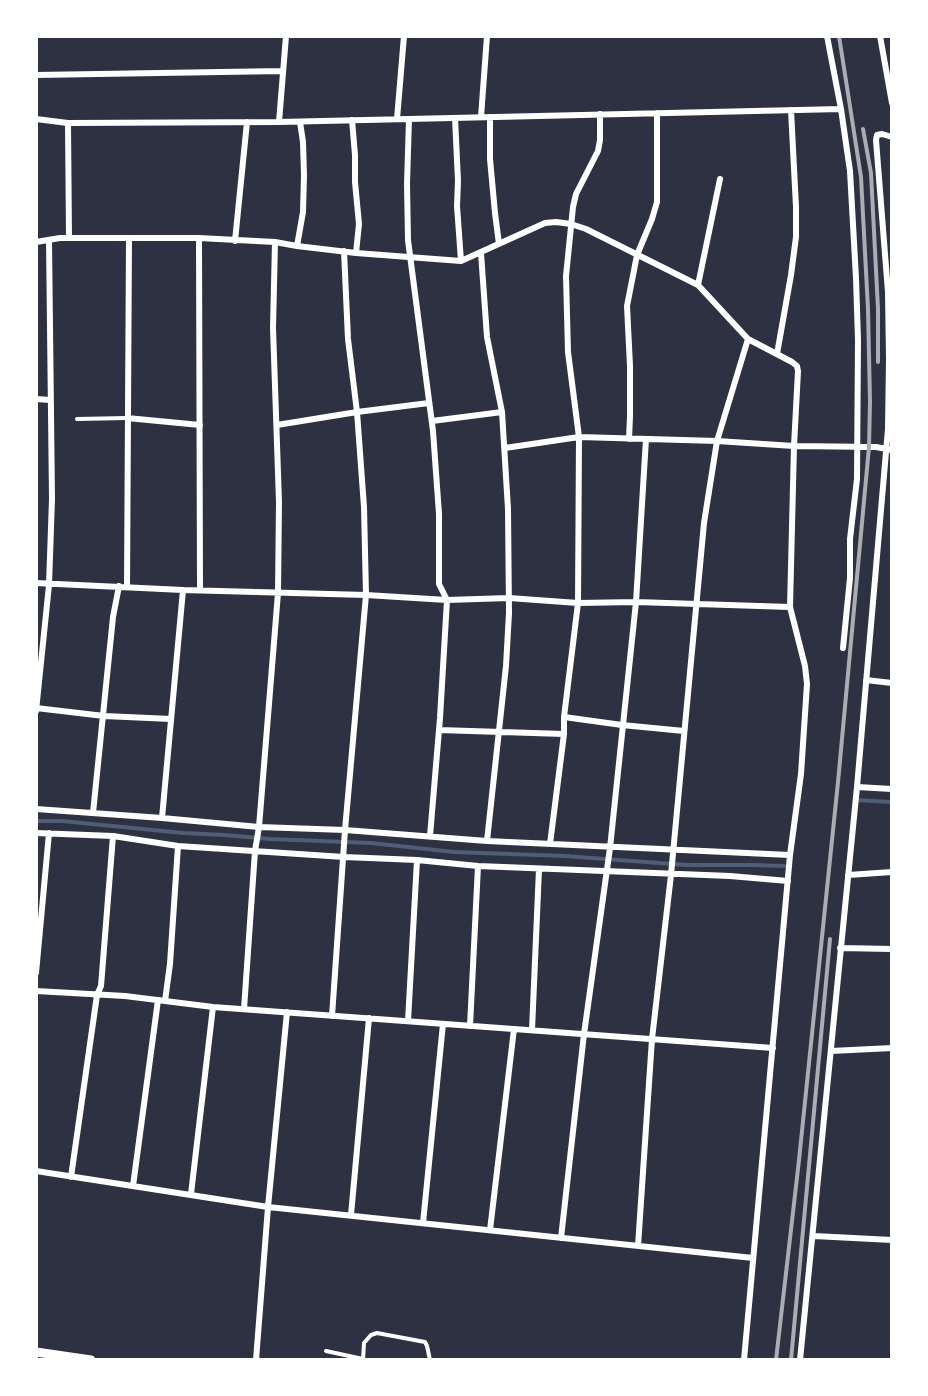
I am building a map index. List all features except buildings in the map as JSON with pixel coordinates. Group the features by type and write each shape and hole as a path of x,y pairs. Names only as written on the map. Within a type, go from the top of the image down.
{"street":[{"path":"279,122 286,36"},
{"path":"397,119 404,36"},
{"path":"482,117 487,36"},
{"path":"827,36 850,171 858,340 857,483 850,539 850,578 843,648"},
{"path":"880,36 892,103"},
{"path":"36,75 283,71"},
{"path":"36,119 68,123 300,122 841,109"},
{"path":"777,354 791,275 795,237 796,207 791,110"},
{"path":"629,439 630,366 627,306 637,255 657,202 657,113"},
{"path":"550,844 578,603 579,437 568,352 566,276 573,207 576,194 598,152 600,114"},
{"path":"490,117 490,159 499,244"},
{"path":"410,118 407,199 410,256 432,421 439,514 439,584 447,600 430,836"},
{"path":"455,118 461,261"},
{"path":"352,120 359,224 356,253"},
{"path":"235,241 247,122"},
{"path":"297,246 303,212 304,175 300,122"},
{"path":"68,123 69,238"},
{"path":"800,1360 857,787 888,429 888,292 876,140 878,135 892,137"},
{"path":"698,285 720,179"},
{"path":"36,242 69,238 199,238 275,242 356,253 461,261 545,223 571,224 586,229 698,285 748,339 797,366 790,607 805,666 807,684 801,774 790,855 744,1360"},
{"path":"127,587 129,238"},
{"path":"199,238 200,590"},
{"path":"49,240 52,500 49,585 36,710 171,719"},
{"path":"244,1009 255,849 278,593 279,502 273,328 275,242"},
{"path":"332,1016 345,832 366,595 364,507 357,412 348,339 344,251"},
{"path":"481,253 487,337 502,412 505,448 509,598 506,666 487,841"},
{"path":"638,1246 652,1039 672,872 704,523 717,441 748,339"},
{"path":"36,399 50,400"},
{"path":"276,425 429,403"},
{"path":"432,421 502,412"},
{"path":"127,418 200,425"},
{"path":"505,448 579,437 886,449"},
{"path":"561,1238 584,1034 610,847 636,602 646,439"},
{"path":"36,584 366,595 447,600 509,598 578,603 696,603 790,607"},
{"path":"93,813 113,617 119,586"},
{"path":"162,818 183,590"},
{"path":"866,681 892,683"},
{"path":"564,717 684,731"},
{"path":"439,730 564,734"},
{"path":"857,787 892,789"},
{"path":"36,809 162,818 258,830 430,836 673,852 790,855"},
{"path":"36,833 113,836 178,846 255,849 478,866 539,869 606,868 788,881"},
{"path":"36,973 49,833"},
{"path":"71,1177 97,995 101,986 113,836"},
{"path":"134,1186 161,1001 170,964 178,846"},
{"path":"408,1021 417,860"},
{"path":"470,1026 478,866"},
{"path":"532,1030 539,869"},
{"path":"848,875 892,872"},
{"path":"840,948 892,949"},
{"path":"36,991 125,996 213,1007 773,1048"},
{"path":"191,1194 213,1007"},
{"path":"256,1360 286,1012"},
{"path":"351,1215 369,1018"},
{"path":"423,1223 443,1024"},
{"path":"490,1230 514,1029"},
{"path":"831,1051 892,1048"},
{"path":"36,1171 268,1207 753,1258"},
{"path":"814,1236 892,1240"},
{"path":"36,1352 91,1360"}],"lane":[{"path":"77,419 127,418"},
{"path":"326,1351 363,1359 364,1343 371,1335 377,1333 425,1342 430,1360"}],"waterway":[{"path":"855,800 892,802"},
{"path":"36,821 62,821 270,839 371,843 454,852 565,856 686,865 784,866"}],"railway":[{"path":"776,1360 838,782 869,447 868,309 861,177 839,36"},
{"path":"863,129 871,173 878,309 878,362"},
{"path":"791,1360 830,939"}]}
